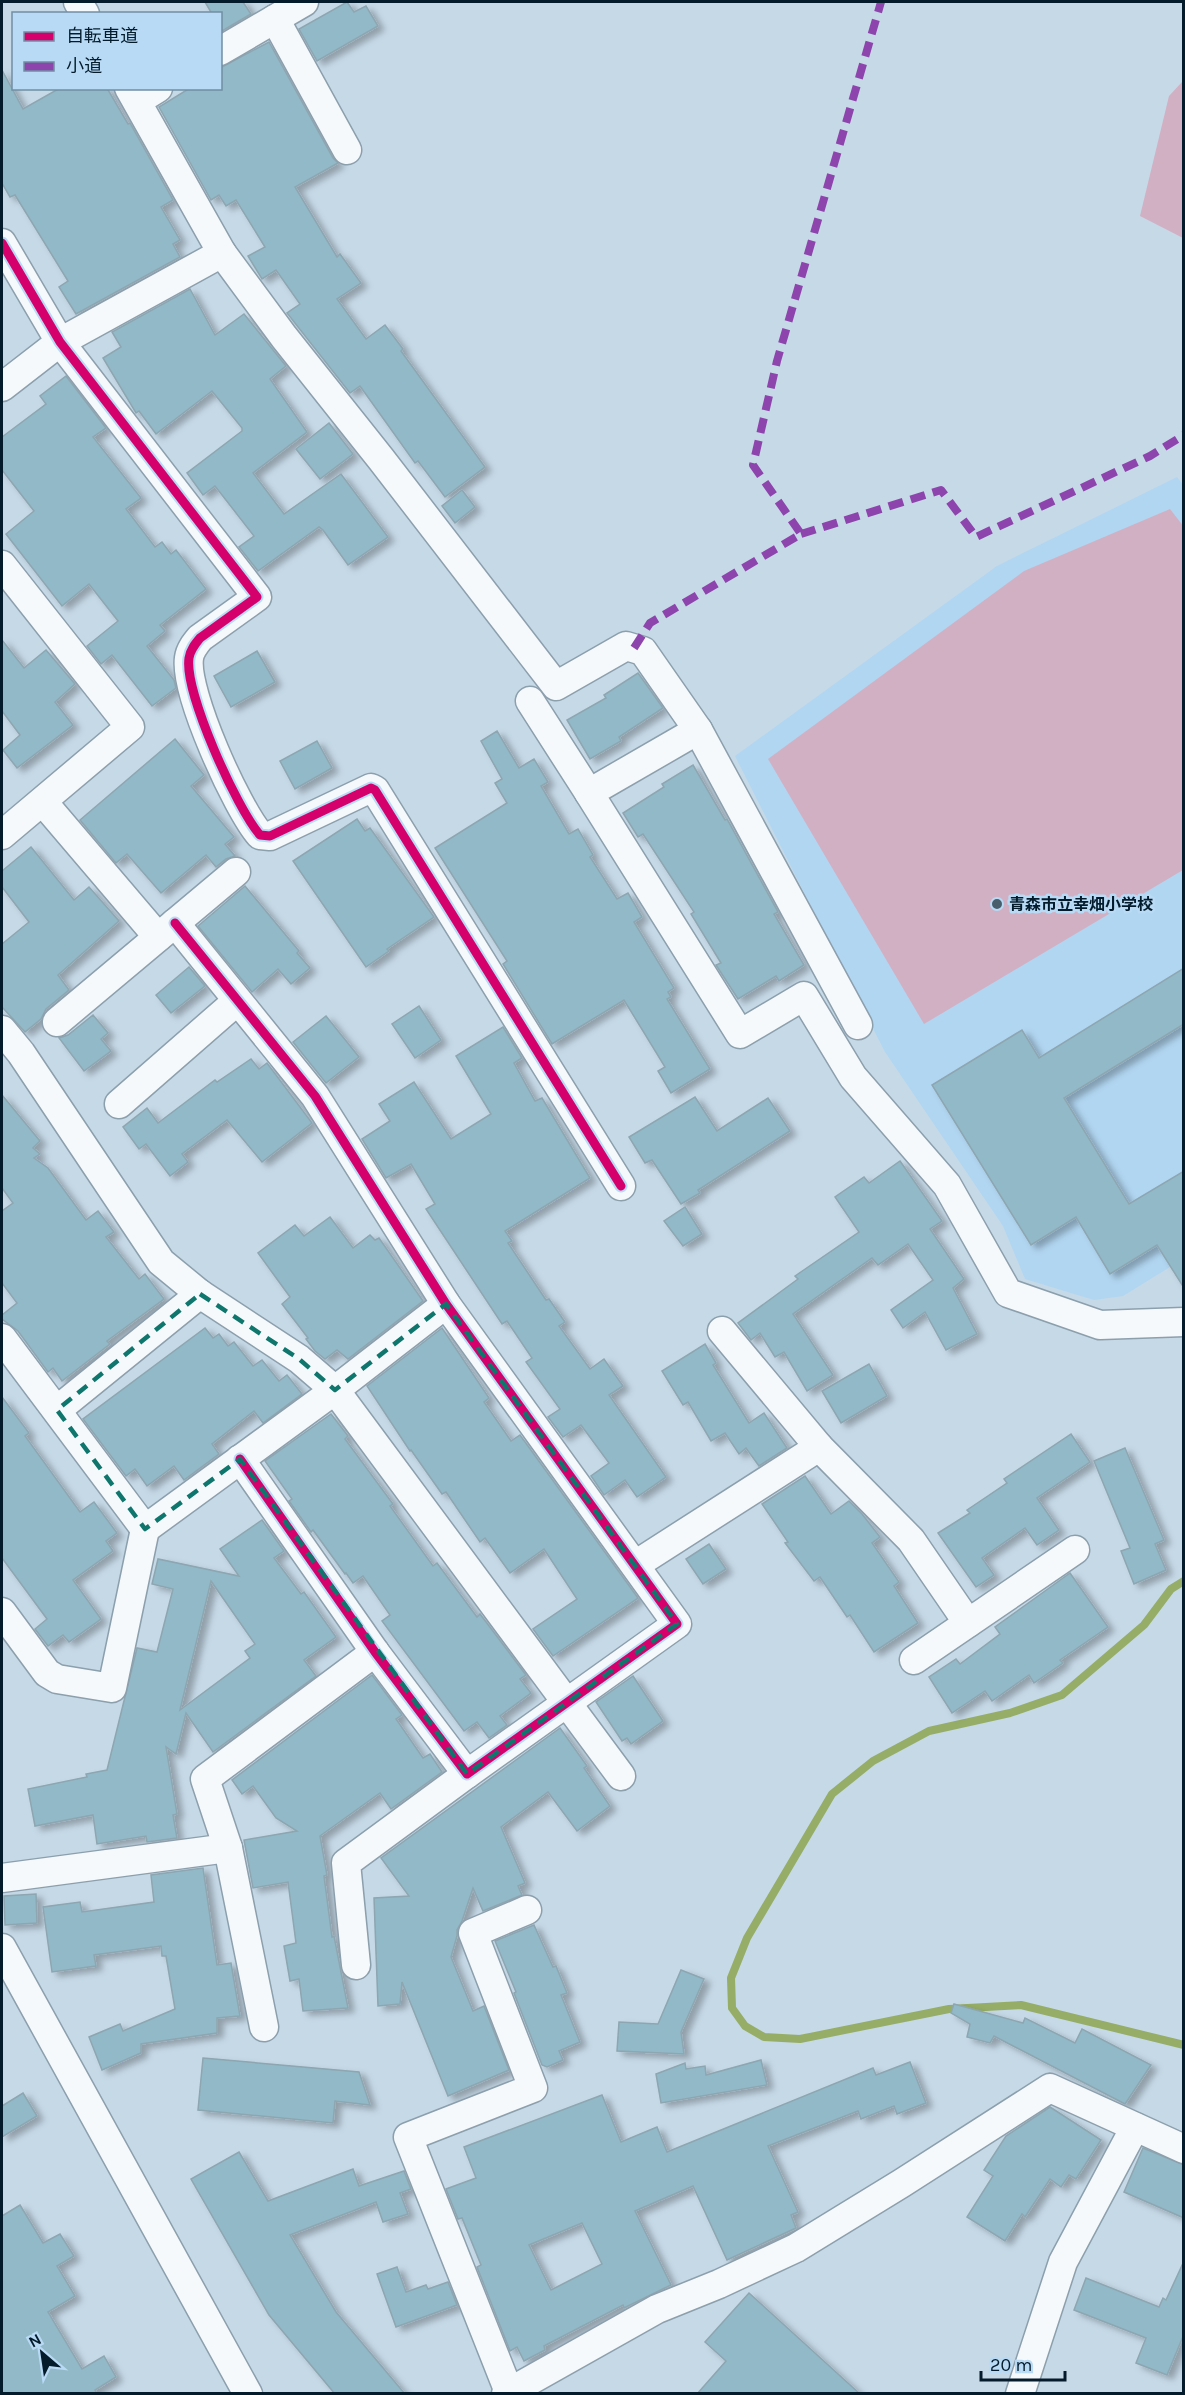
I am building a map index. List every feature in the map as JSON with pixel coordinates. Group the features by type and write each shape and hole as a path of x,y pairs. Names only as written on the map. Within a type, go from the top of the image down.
{"street":[{"path":"222,50 304,2"},
{"path":"275,19 346,150"},
{"path":"141,93 222,254 556,686 626,646 643,651 698,730 858,1025"},
{"path":"2,243 60,342 257,597 200,638 189,658 197,709 251,825 260,835 270,836 371,788 375,790 621,1186"},
{"path":"2,387 60,342 222,254"},
{"path":"2,565 130,727 2,835"},
{"path":"530,701 740,1034 804,996 853,1077 947,1185 1008,1293 1100,1325 1184,1322"},
{"path":"588,793 698,730"},
{"path":"43,802 237,1001 315,1096 446,1304 677,1624 466,1774 346,1863 356,1965"},
{"path":"57,1022 236,872"},
{"path":"119,1104 237,1001"},
{"path":"2,1030 21,1053 161,1262 200,1294 299,1359 335,1390 568,1701 621,1776"},
{"path":"57,1410 200,1294"},
{"path":"2,1612 47,1673 57,1679 112,1688 146,1529 335,1390 446,1304"},
{"path":"722,1331 819,1447 911,1540 968,1623"},
{"path":"2,1338 146,1529"},
{"path":"635,1565 819,1447"},
{"path":"240,1459 375,1652 466,1774"},
{"path":"914,1660 1075,1550"},
{"path":"264,2028 228,1848 205,1779 375,1652"},
{"path":"2,1878 228,1848"},
{"path":"527,1910 473,1933 533,2088 408,2137 508,2393 657,2309 796,2248 1050,2088 1184,2149"},
{"path":"2,1948 248,2394"},
{"path":"1020,2394 1063,2262 1135,2127"}],"highlighted area":[{"path":"200,1294 299,1359 335,1390 446,1304 677,1624 467,1774 240,1459 145,1529 57,1410"}],"shaded area":[{"path":"1183,81 1183,238 1140,216 1169,96"},
{"name":"青森市立幸畑小学校","path":"1177,477 1184,486 1183,1259 1123,1296 1094,1300 1025,1279 1003,1226 885,1052 735,756 997,566"},
{"path":"1170,509 1184,527 1183,870 924,1024 768,759 1024,571"}],"building":[{"path":"205,2 243,2 251,14 222,31 222,12 211,12"},
{"path":"347,2 354,12 366,6 378,26 317,61 299,29"},
{"path":"269,42 333,158 338,163 295,187 337,257 340,254 361,283 337,299 366,339 385,325 403,349 401,351 485,467 445,497 418,461 415,463 360,386 350,393 287,313 300,304 276,270 262,279 248,256 265,247 236,200 226,206 219,195 211,200 159,107 187,90 222,90 222,67"},
{"path":"2,70 23,109 56,90 108,90 128,124 130,123 173,200 161,207 180,240 173,244 180,257 76,314 59,287 68,281 15,195 10,197 2,183"},
{"path":"190,289 215,335 244,314 286,366 270,379 307,432 253,473 284,514 341,474 388,537 348,565 319,527 258,571 239,547 254,536 215,486 203,495 187,473 242,431 242,428 212,391 156,434 139,411 136,413 103,358 121,347 112,332"},
{"path":"66,376 106,428 93,437 141,498 126,509 155,547 162,542 171,554 176,550 206,589 160,625 165,631 147,646 174,680 176,688 152,706 112,655 101,664 87,646 118,621 89,584 62,606 6,534 34,511 2,470 2,437 46,404 40,396"},
{"path":"329,423 353,454 320,479 296,449"},
{"path":"462,490 475,507 455,523 442,506"},
{"path":"2,640 24,668 46,650 75,684 55,702 73,725 17,768 3,750 20,735 2,711"},
{"path":"257,651 275,682 231,707 214,676"},
{"path":"638,673 663,708 619,737 621,741 590,759 567,720 606,698 604,695"},
{"path":"497,731 519,768 534,759 548,782 541,786 569,834 578,829 593,855 590,857 617,899 628,893 642,917 634,922 674,988 668,992 671,997 667,999 710,1069 671,1093 658,1071 665,1067 624,1000 552,1044 503,964 507,961 435,848 507,803 495,783 502,779 481,741"},
{"path":"175,739 204,775 191,786 234,837 225,844 235,856 226,859 216,867 206,855 161,893 127,854 116,863 80,820"},
{"path":"317,741 332,768 295,789 280,761"},
{"path":"693,765 725,820 727,819 778,912 774,914 804,965 779,981 776,976 738,999 716,965 721,963 691,914 694,912 643,834 638,837 623,813 664,787 662,784"},
{"path":"357,819 365,831 370,828 434,917 387,949 389,951 366,967 293,861"},
{"path":"31,847 74,900 89,887 119,921 58,975 69,990 46,1009 41,1019 25,1032 2,1007 2,944 29,922 2,887 2,871"},
{"path":"245,886 299,951 297,953 310,968 291,984 278,969 252,992 198,926"},
{"path":"189,967 205,986 171,1013 156,995"},
{"path":"1184,968 1184,1024 1064,1098 1129,1204 1184,1171 1184,1288 1157,1245 1110,1274 1076,1217 1031,1245 932,1085 1022,1030 1039,1058"},
{"path":"419,1006 441,1040 415,1058 392,1024"},
{"path":"93,1015 108,1033 101,1039 111,1051 84,1071 59,1038 68,1035"},
{"path":"326,1016 359,1057 326,1083 293,1042"},
{"path":"503,1027 522,1058 514,1063 535,1101 542,1098 590,1178 505,1231 512,1241 508,1243 546,1300 549,1299 565,1322 559,1326 590,1369 604,1359 623,1386 609,1395 666,1477 637,1497 625,1480 604,1495 591,1476 609,1463 581,1425 563,1437 548,1417 560,1409 526,1362 532,1358 507,1321 502,1324 426,1209 435,1204 411,1164 386,1178 362,1139 390,1121 379,1104 414,1082 451,1139 491,1114 456,1056"},
{"path":"251,1059 259,1069 267,1063 312,1123 262,1162 227,1120 182,1154 188,1162 170,1176 146,1144 139,1149 123,1127 147,1108 158,1123 215,1080 217,1082"},
{"path":"2,1095 40,1141 33,1148 40,1154 34,1158 48,1168 86,1220 98,1211 114,1232 106,1237 139,1279 145,1274 164,1299 107,1341 110,1344 62,1381 53,1368 48,1372 18,1331 2,1319 2,1315 17,1303 2,1283 2,1211 13,1203 2,1188"},
{"path":"695,1097 717,1131 768,1098 790,1131 698,1190 700,1193 681,1204 652,1160 645,1163 629,1137"},
{"path":"900,1161 942,1221 930,1229 964,1279 953,1288 977,1334 946,1350 925,1312 903,1328 891,1310 933,1280 908,1244 878,1265 872,1258 793,1314 833,1375 807,1391 784,1352 775,1357 760,1333 751,1340 738,1323 798,1279 795,1276 859,1232 835,1197 864,1177 869,1183"},
{"path":"685,1207 702,1234 683,1246 664,1221"},
{"path":"330,1217 353,1248 370,1235 375,1240 379,1238 423,1301 348,1359 337,1350 325,1359 315,1351 282,1304 290,1297 258,1253 295,1225 304,1236"},
{"path":"205,1328 213,1338 219,1334 228,1346 234,1342 253,1366 262,1360 279,1381 287,1375 302,1394 263,1423 254,1411 212,1444 219,1454 184,1480 174,1466 147,1486 135,1469 126,1476 83,1419"},
{"path":"442,1328 489,1398 484,1402 511,1441 520,1435 638,1598 553,1656 533,1629 577,1599 544,1549 510,1573 485,1538 480,1542 446,1492 442,1494 367,1386"},
{"path":"705,1344 716,1363 713,1365 749,1423 764,1413 787,1448 759,1466 746,1448 739,1454 725,1433 711,1441 688,1402 683,1405 662,1371"},
{"path":"869,1364 887,1396 841,1423 822,1391"},
{"path":"2,1397 29,1433 25,1436 80,1512 94,1502 117,1533 106,1541 113,1551 73,1580 101,1619 69,1642 63,1635 48,1646 35,1629 47,1619 2,1558"},
{"path":"331,1414 348,1436 345,1439 393,1504 390,1506 433,1566 437,1563 477,1617 480,1614 526,1675 520,1679 531,1693 500,1716 507,1725 489,1738 477,1722 464,1731 382,1621 390,1615 363,1576 353,1583 345,1574 289,1501 292,1499 265,1461"},
{"path":"1071,1434 1090,1462 1037,1498 1059,1530 1037,1545 1025,1528 982,1558 994,1575 976,1587 938,1533 970,1513 967,1510 1007,1483 1004,1479"},
{"path":"1125,1448 1164,1540 1155,1544 1166,1570 1134,1584 1121,1551 1130,1548 1094,1461"},
{"path":"805,1476 831,1514 849,1501 880,1537 872,1543 899,1582 894,1586 918,1623 874,1652 850,1615 847,1617 820,1577 814,1581 785,1543 788,1542 762,1504"},
{"path":"262,1520 284,1551 274,1558 301,1594 304,1592 336,1637 304,1660 316,1676 213,1752 186,1713 176,1754 166,1747 177,1814 173,1815 177,1838 147,1842 146,1836 97,1844 93,1815 35,1826 28,1789 87,1777 86,1774 107,1770 137,1648 157,1652 173,1589 152,1584 158,1559 239,1576 220,1549","holes":["211,1581 255,1644 245,1651 250,1658 180,1710"]},
{"path":"709,1544 726,1569 703,1584 686,1559"},
{"path":"1070,1573 1108,1627 1060,1660 1063,1663 1034,1683 1029,1675 992,1701 985,1691 952,1713 929,1677 956,1659 960,1664 1000,1634 995,1627"},
{"path":"372,1675 402,1715 396,1719 423,1758 430,1754 442,1772 391,1809 380,1793 320,1836 327,1875 324,1876 332,1937 334,1936 348,2008 303,2011 299,1979 290,1981 284,1946 296,1943 288,1882 253,1888 244,1840 297,1831 276,1818 253,1786 242,1794 232,1780"},
{"path":"633,1676 663,1721 631,1744 627,1738 622,1741 596,1702"},
{"path":"560,1728 587,1766 584,1768 610,1806 577,1831 548,1792 501,1827 525,1883 518,1886 522,1895 483,1911 473,1888 457,1930 451,1957 473,2011 484,2006 509,2070 448,2096 402,1982 400,2004 378,2006 374,1898 409,1896 381,1858"},
{"path":"203,1868 217,1965 231,1963 240,2016 217,2018 217,2033 141,2044 141,2053 102,2070 89,2037 120,2024 123,2031 175,2009 166,1956 162,1956 161,1946 94,1955 96,1966 52,1972 43,1907 80,1902 82,1912 154,1902 151,1875"},
{"path":"36,1894 37,1923 5,1925 4,1896"},
{"path":"534,1925 553,1967 556,1966 567,1993 561,1995 580,2042 559,2051 563,2060 547,2067 542,2065 495,1941"},
{"path":"681,1970 704,1979 681,2032 684,2054 617,2051 619,2022 658,2024"},
{"path":"954,2004 1023,2023 1025,2018 1075,2043 1082,2029 1151,2065 1125,2104 994,2036 990,2043 967,2037 970,2024 951,2013"},
{"path":"203,2058 359,2072 370,2105 335,2101 333,2123 198,2110"},
{"path":"761,2060 767,2085 661,2103 656,2074 685,2063 686,2069 705,2066 706,2075"},
{"path":"910,2062 926,2103 897,2114 894,2106 861,2119 858,2111 768,2146 798,2212 791,2215 796,2228 727,2260 693,2186 635,2211 671,2285 624,2308 623,2305 544,2346 545,2350 524,2361 517,2347 510,2351 477,2267 481,2265 462,2218 458,2219 446,2189 476,2178 464,2147 602,2095 621,2142 657,2127 667,2152 873,2068 876,2075","holes":["582,2223 602,2264 551,2290 529,2245"]},
{"path":"23,2093 37,2116 2,2137 2,2106"},
{"path":"1050,2107 1101,2140 1076,2179 1069,2175 1061,2187 1050,2179 1025,2217 1022,2214 1005,2241 967,2217 993,2176 984,2170 1006,2136"},
{"path":"1143,2148 1184,2165 1184,2218 1124,2192"},
{"path":"239,2152 268,2201 353,2169 359,2186 404,2171 411,2189 400,2193 408,2214 383,2222 376,2202 290,2235 336,2312 405,2394 335,2394 269,2315 191,2179"},
{"path":"20,2205 43,2243 60,2234 74,2256 57,2266 75,2296 48,2312 82,2369 104,2356 116,2377 95,2390 97,2394 2,2394 2,2216"},
{"path":"1184,2261 1184,2334 1167,2375 1136,2363 1146,2338 1074,2310 1086,2278 1159,2307 1163,2298 1166,2300"},
{"path":"397,2267 406,2292 426,2285 428,2289 448,2282 457,2305 396,2327 377,2274"},
{"path":"749,2293 860,2394 697,2394 726,2361 705,2342"}],"waterway":[{"path":"1184,1581 1171,1589 1144,1625 1062,1695 1010,1713 929,1731 873,1761 832,1794 747,1938 731,1978 732,2008 745,2026 764,2037 800,2039 949,2009 1021,2005 1184,2045"}],"marked path":[{"path":"634,648 650,623 801,534 753,465 777,361 881,2"},
{"path":"801,534 941,490 976,537 1150,456 1184,435"}],"cycle path":[{"path":"2,243 60,342 257,597 200,638 189,658 190,674 203,722 226,777 250,821 260,835 270,836 371,788 375,790 621,1186"},
{"path":"175,923 315,1096 446,1304 677,1624 467,1774 375,1652 240,1459"}],"place":[{"name":"青森市立幸畑小学校","path":"997,904"}]}
